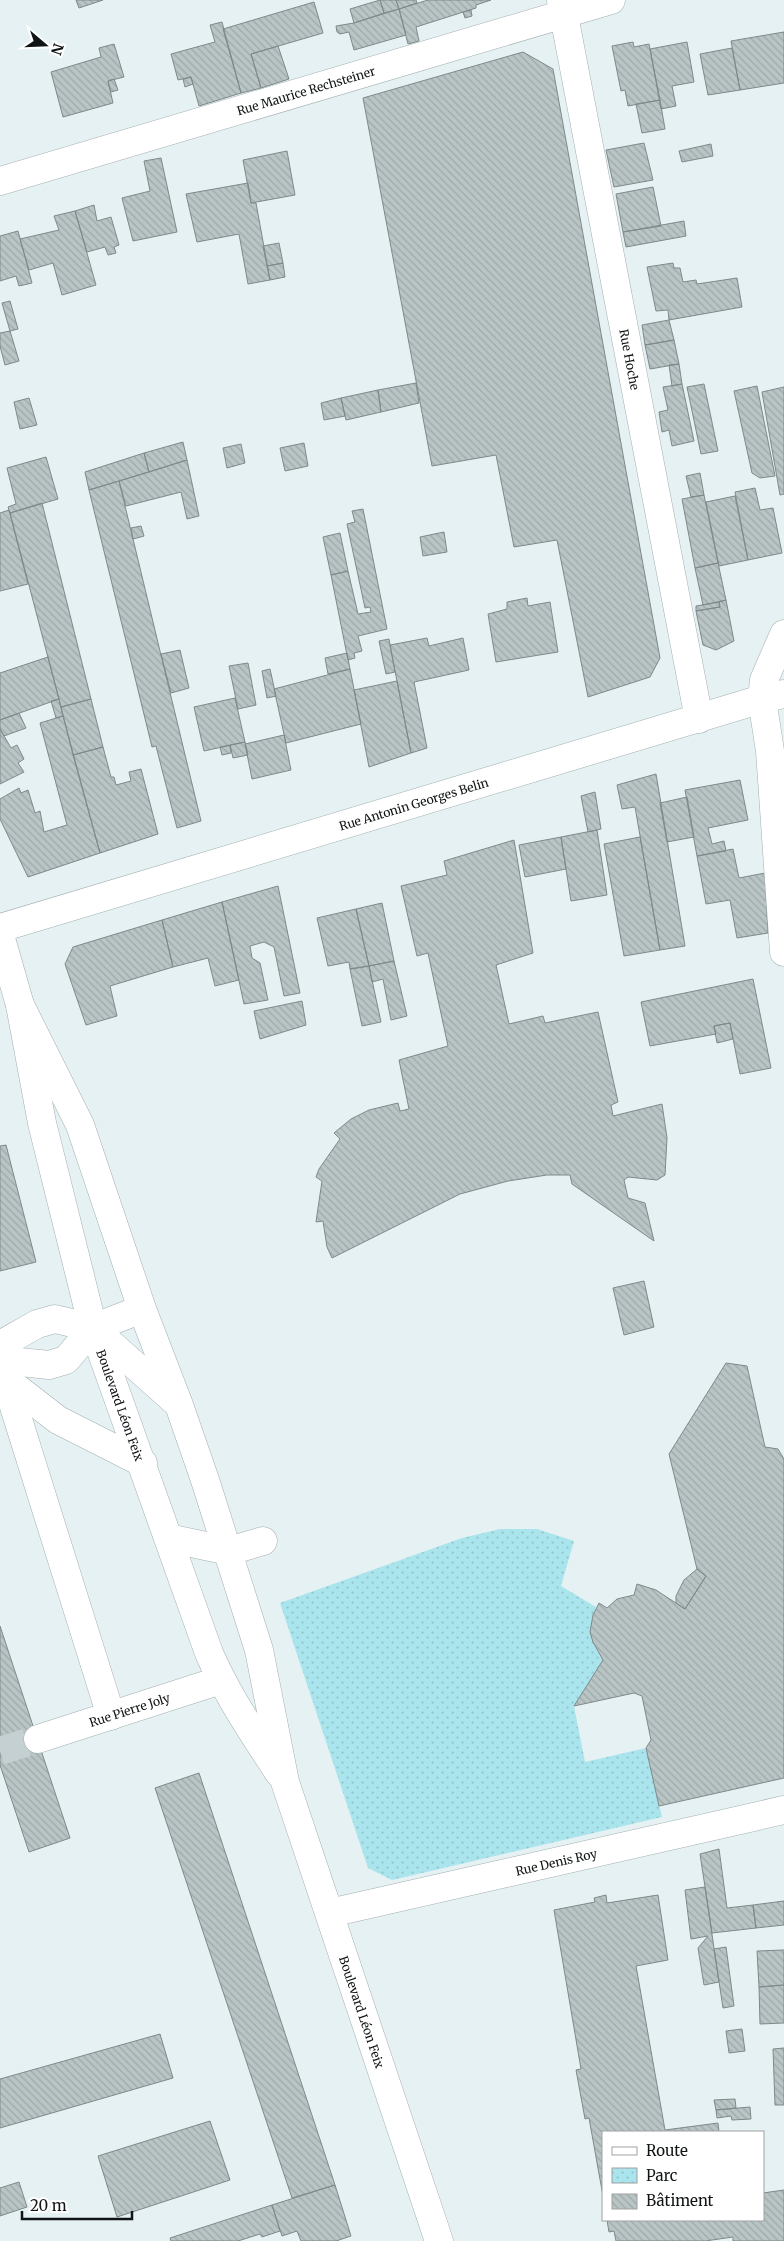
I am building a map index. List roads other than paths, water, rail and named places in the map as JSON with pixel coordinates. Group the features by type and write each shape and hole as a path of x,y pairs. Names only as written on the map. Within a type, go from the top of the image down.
{"main road":[{"name":"Rue Maurice Rechsteiner","path":"0,181 563,7 611,0"},
{"name":"Rue Hoche","path":"563,7 699,719"},
{"path":"784,634 764,680 773,697 770,751 784,952"},
{"name":"Rue Antonin Georges Belin","path":"0,928 773,697"},
{"name":"Boulevard Léon Feix","path":"0,936 20,1005 42,1123 93,1328 221,1680 286,1782"},
{"name":"Boulevard Léon Feix","path":"20,1005 80,1125 142,1308 179,1405 229,1551 259,1650 286,1782 440,2241"},
{"path":"2,1371 49,1365 66,1360 93,1328 142,1308"},
{"path":"0,1345 37,1324 55,1319 93,1328 179,1405"},
{"path":"2,1371 58,1420 142,1463"},
{"path":"2,1371 111,1716"},
{"path":"168,1538 229,1551 263,1541"},
{"name":"Rue Pierre Joly","path":"38,1739 221,1680"},
{"name":"Rue Denis Roy","path":"330,1913 784,1810"}],"tunnel":[{"path":"0,1751 38,1739"}]}
